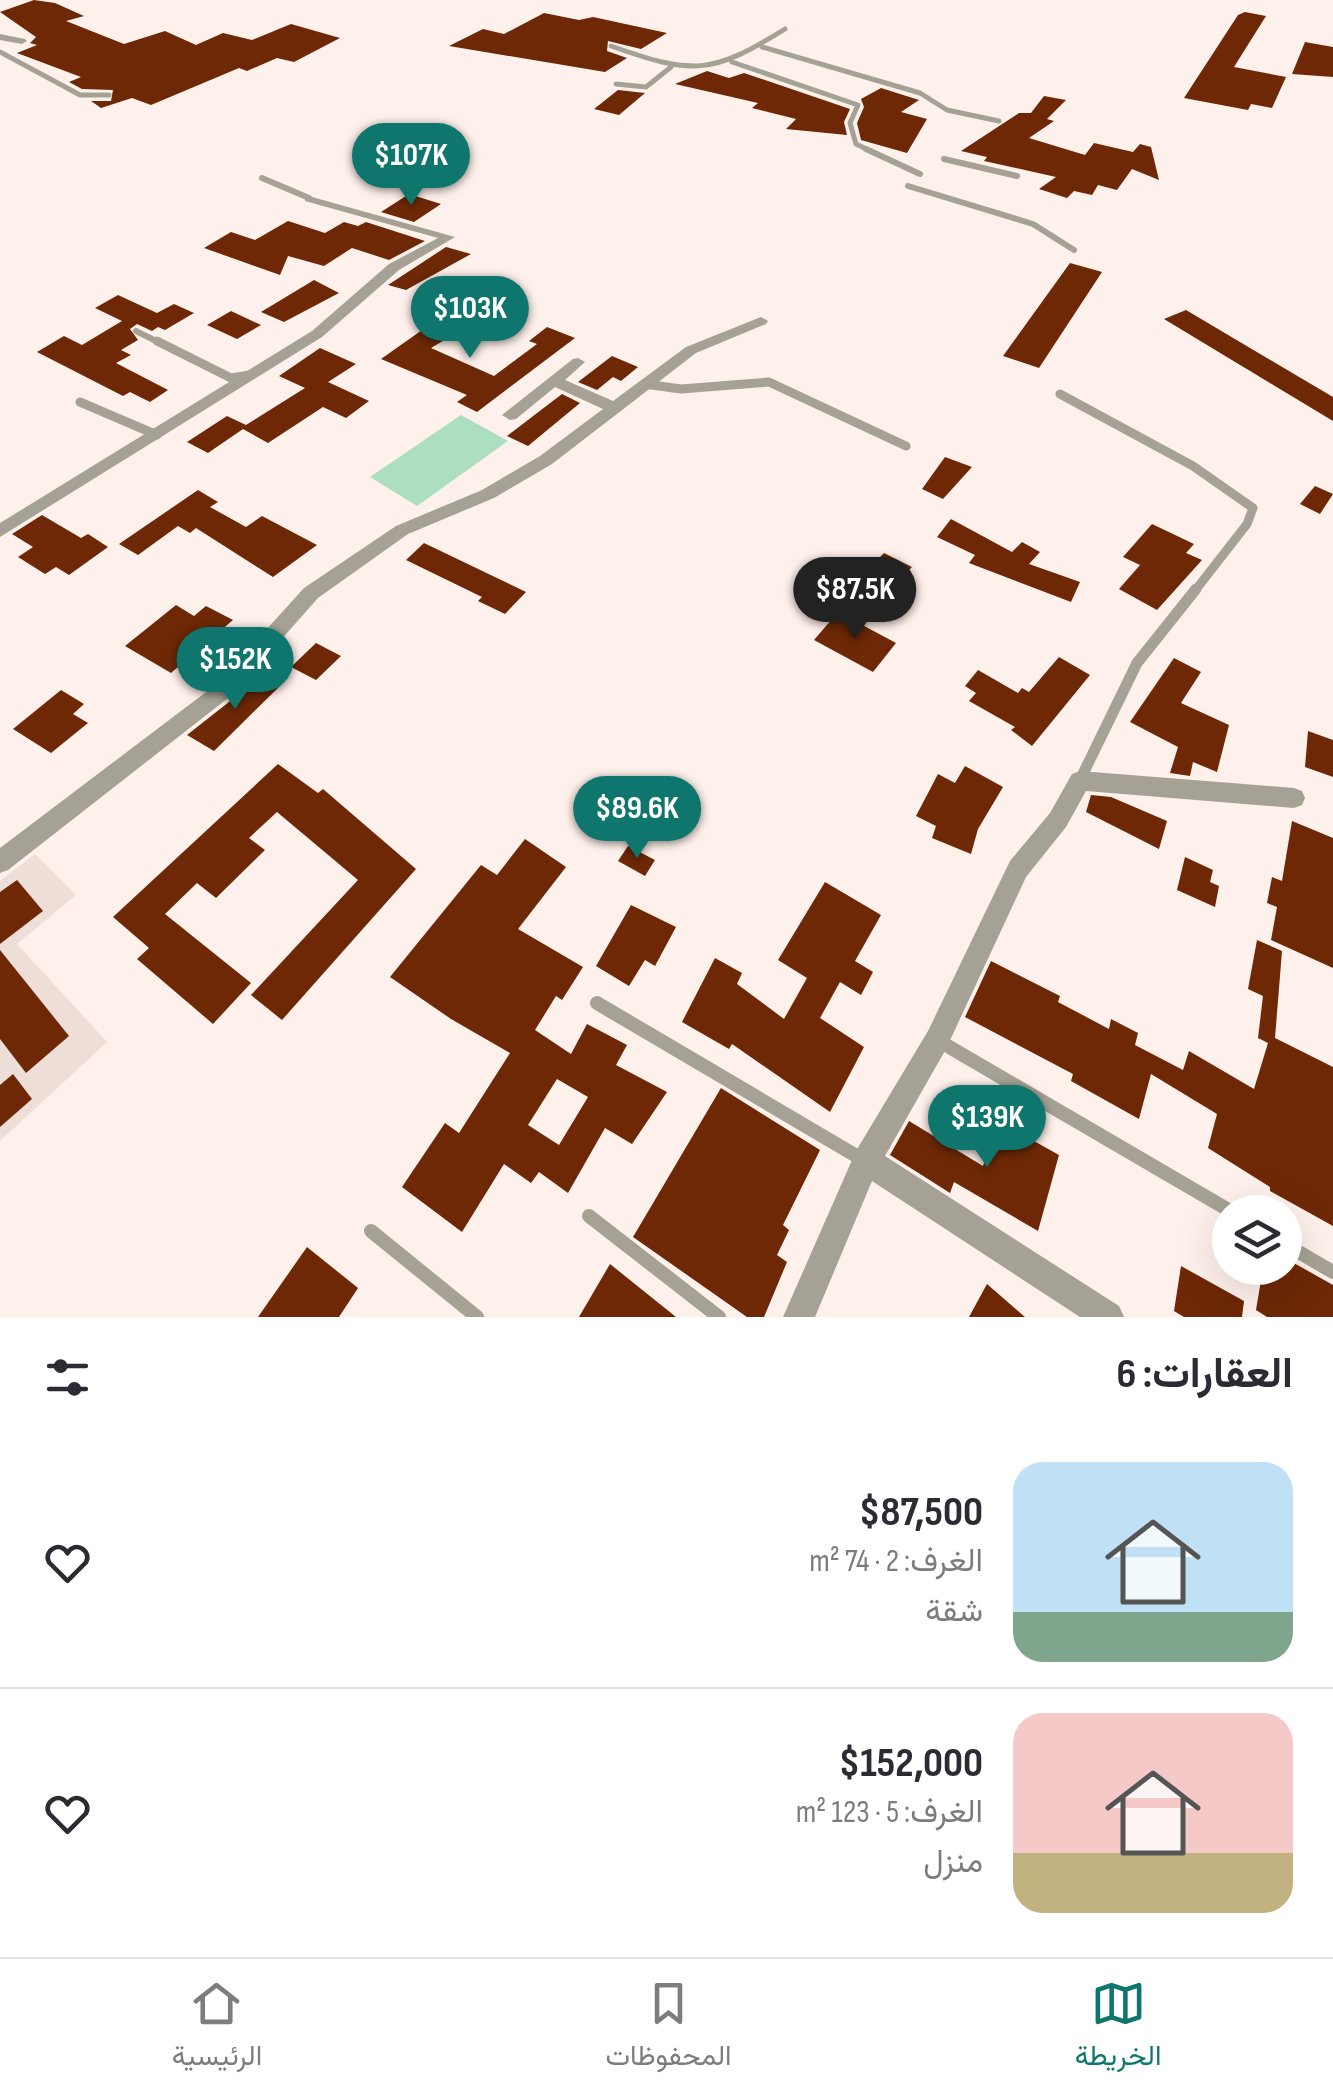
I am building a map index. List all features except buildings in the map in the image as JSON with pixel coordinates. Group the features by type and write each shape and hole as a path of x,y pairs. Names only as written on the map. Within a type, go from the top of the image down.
{"street":[{"path":"4,38 22,41"},
{"path":"0,530 317,334 394,267 449,237 309,198"},
{"path":"0,862 225,689 310,593 402,530 488,494 546,460 691,350 761,322"},
{"path":"510,415 578,362"},
{"path":"554,381 612,407"},
{"path":"799,1317 866,1161 937,1040 1018,868 1058,820 1080,781 1294,798"},
{"path":"866,1161 1108,1317"}],"lane":[{"path":"611,46 671,67 732,62 762,47 785,29"},
{"path":"4,38 0,52 80,94 109,95"},
{"path":"762,47 920,93 947,110 999,121"},
{"path":"732,62 858,105 850,123 856,144 920,174"},
{"path":"616,84 646,87 671,67"},
{"path":"944,159 1017,176"},
{"path":"262,178 309,198"},
{"path":"908,186 1032,224 1074,250"},
{"path":"136,331 232,378 256,373"},
{"path":"644,384 681,388 768,382 906,446"},
{"path":"1060,394 1193,466 1253,508 1246,524 1137,662 1080,781"},
{"path":"80,402 158,435"},
{"path":"597,1003 866,1161"},
{"path":"937,1040 1212,1200"},
{"path":"590,1216 719,1317"},
{"path":"371,1231 476,1317"},
{"path":"1302,1254 1333,1272"}],"shaded area":[{"path":"35,854 76,895 17,944 107,1042 0,1141 0,881"}],"green space":[{"path":"461,415 508,441 417,506 370,477"}]}
